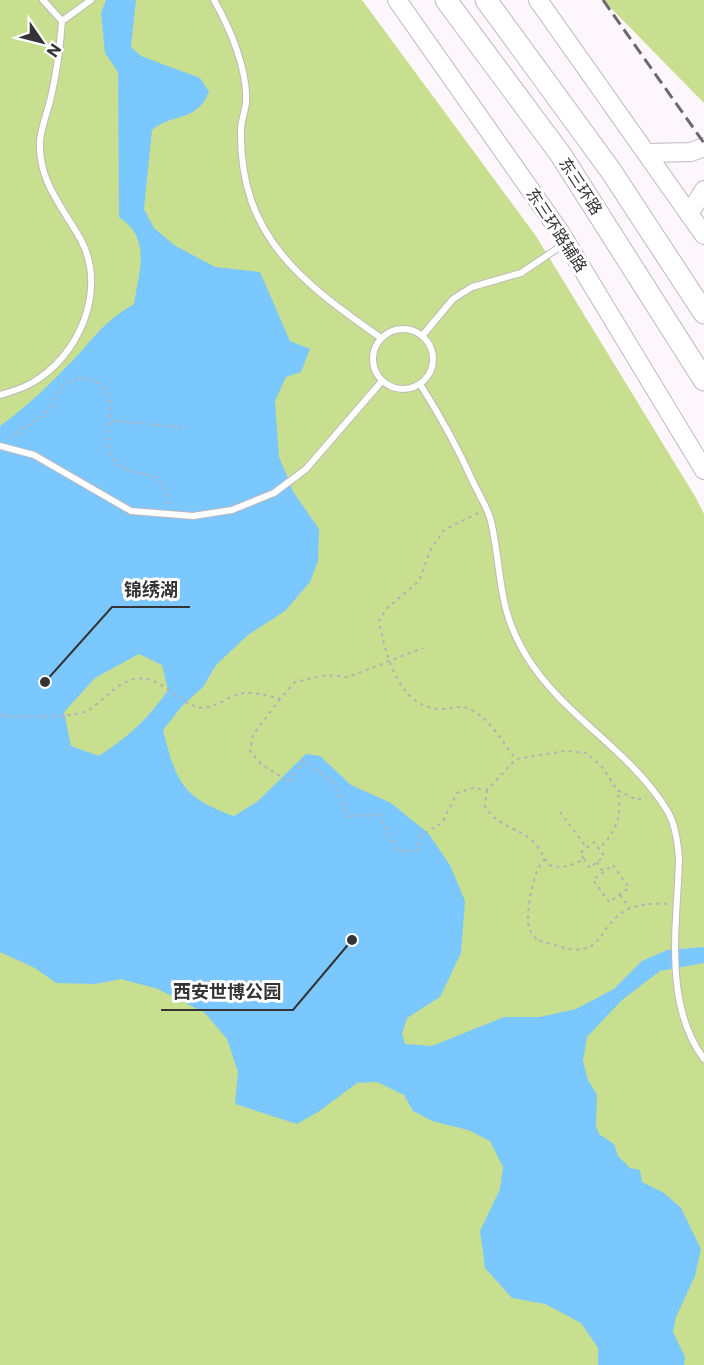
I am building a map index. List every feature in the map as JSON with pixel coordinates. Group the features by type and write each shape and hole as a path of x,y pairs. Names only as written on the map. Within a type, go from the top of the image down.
{"highway":[{"name":"东三环路","path":"446,0 561,155 704,380"},
{"name":"东三环路","path":"486,0 611,171 704,313"}],"main road":[{"name":"东三环路辅路","path":"397,0 567,242 704,470"},
{"path":"538,0 704,235"},
{"path":"647,153 691,152 704,147"},
{"path":"689,214 704,190"}],"lane":[{"path":"0,395 30,384 58,361 76,337 88,313 91,289 90,263 81,241 46,185 40,141 59,60 62,21 43,0"},
{"path":"62,21 91,0"},
{"path":"214,0 226,20 242,72 246,102 241,129 247,183 262,229 302,279 381,338"},
{"path":"422,336 453,299 472,287 521,273 567,242"},
{"path":"404,329 422,336 429,343 433,363 430,372 420,384 407,389 397,389 382,381 374,371 372,361 381,338 394,330 404,329"},
{"path":"3,447 34,455 132,511 194,516 232,510 274,493 306,469 382,381"},
{"path":"420,384 454,437 491,519 501,597 509,623 527,657 553,692 621,755 669,813 678,841 679,1005 685,1026 704,1059"}],"path":[{"path":"3,447 15,432 35,423 47,411 61,388 76,379 95,381 107,391 112,422 108,445 113,459 129,469 150,474 162,483 167,498 168,514"},
{"path":"112,422 183,427"},
{"path":"486,509 444,530 431,549 419,581 386,609 379,621 390,661 399,682 408,695 420,703 441,709 454,706 471,709 489,723 516,759"},
{"path":"423,648 348,678 326,675 295,682 253,735 250,751 268,768 289,782 303,761 333,782 348,816 379,815 398,851 417,851 420,836 442,823 457,793 473,788 487,790"},
{"path":"0,715 76,716 90,710 107,692 121,683 139,678 165,687 199,708 213,706 243,693 259,693 280,699"},
{"path":"584,859 570,867 549,865 535,842 498,822 490,814 485,806 487,790 516,759 565,751 587,753 603,768 617,790 621,805 619,821 599,849"},
{"path":"617,790 637,800 653,792"},
{"path":"560,812 587,848"},
{"path":"594,842 599,849 604,856 590,868 580,853 594,842"},
{"path":"544,860 538,864 533,878 529,928 537,940 582,950 597,943 610,923 622,911 645,903 678,905"},
{"path":"597,862 603,872"},
{"path":"613,865 630,888 620,895 609,902 593,880 613,865"},
{"path":"620,895 630,908"}],"green space":[{"path":"0,0 362,0 536,236 696,498 704,514 704,1365 0,1365"},
{"path":"603,0 704,0 704,103"}],"water":[{"path":"106,0 136,0 131,47 141,56 200,78 209,92 204,102 191,113 160,124 152,130 144,209 154,228 174,245 215,267 260,272 290,341 310,349 301,372 286,377 275,401 279,457 294,493 319,529 318,561 310,582 285,611 248,635 216,665 203,687 182,706 163,730 177,775 192,794 203,802 234,816 257,802 306,754 320,756 351,785 391,803 428,833 450,865 465,901 461,953 440,997 407,1018 402,1034 405,1044 432,1046 504,1017 540,1017 576,1009 614,989 642,961 667,950 704,947 704,963 660,971 622,1000 587,1037 583,1061 588,1080 597,1095 596,1126 599,1134 614,1144 618,1156 630,1168 640,1170 642,1182 664,1193 681,1208 701,1249 695,1276 676,1317 673,1332 685,1357 684,1365 598,1365 598,1348 581,1323 545,1304 512,1298 485,1268 480,1231 500,1189 503,1167 490,1141 468,1130 432,1121 413,1111 404,1095 377,1082 357,1083 318,1112 297,1124 235,1104 238,1072 227,1039 205,1013 158,989 121,979 95,984 56,983 35,968 0,952 0,426 49,385 109,322 134,304 140,268 140,245 136,235 119,217 118,72 105,53 101,13","holes":["139,654 162,665 168,690 129,734 99,756 71,746 64,712 95,678"]}],"railway":[{"path":"603,0 704,143"}],"place":[{"name":"锦绣湖","path":"45,682"},
{"name":"西安世博公园","path":"352,940"}]}
